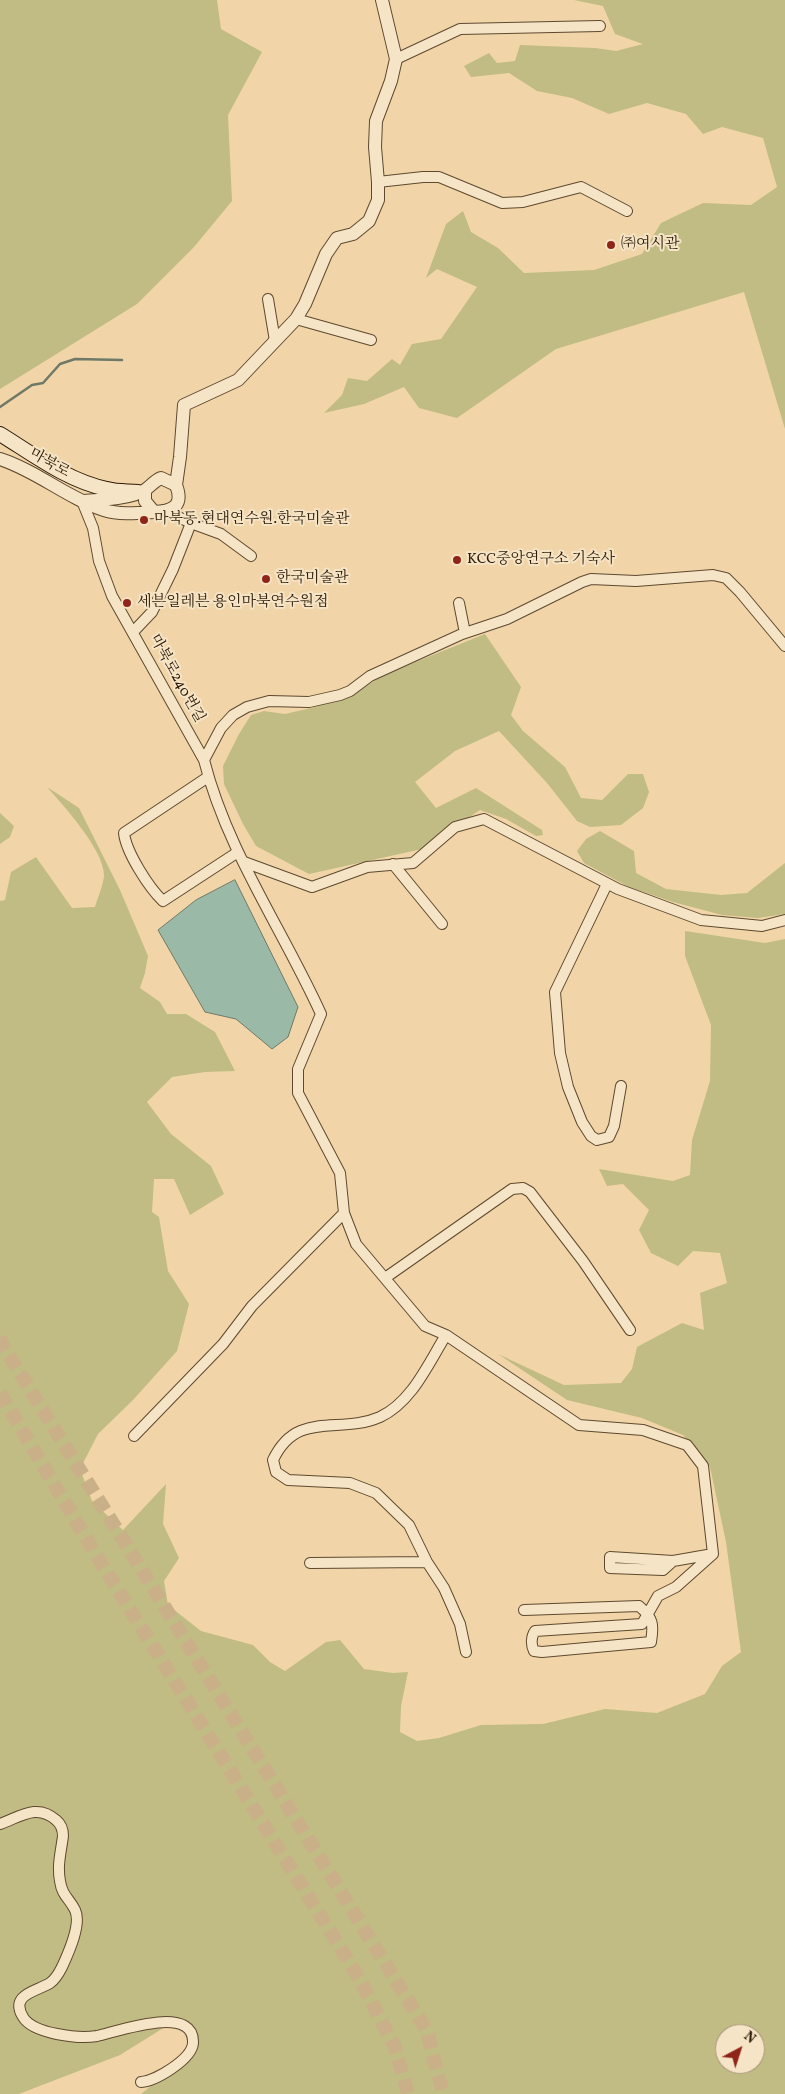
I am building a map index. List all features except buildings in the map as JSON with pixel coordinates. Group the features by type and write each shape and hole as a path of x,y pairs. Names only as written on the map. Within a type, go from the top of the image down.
{"main road":[{"path":"0,434 82,482 108,490 142,491"}],"street":[{"path":"160,512 174,508 179,501 179,492 176,485 184,405 238,380 296,319 305,304 326,254 337,238 352,234 369,221 378,200 375,147 376,121 392,81 396,59 382,0"},
{"path":"396,59 460,29 600,26"},
{"path":"378,182 423,176 440,177 502,203 523,202 581,187 627,211"},
{"path":"268,299 275,341"},
{"path":"296,319 371,340"},
{"name":"마북로","path":"0,459 18,465 82,501 106,511 160,512"},
{"path":"82,501 110,500 142,491 152,482 161,478 176,485"},
{"path":"142,491 145,501 160,512 221,534 251,556"},
{"name":"마북로240번길","path":"82,501 93,528 99,561 112,596 204,760 208,777 238,852 308,984 321,1014 298,1068 298,1093 340,1173 344,1213 356,1244 425,1326 446,1335 579,1425 643,1430 688,1445 703,1466 713,1554"},
{"path":"133,632 152,612 173,569 191,523"},
{"path":"204,760 221,728 233,715 247,707 269,701 309,702 340,695 350,691 370,676 465,633 507,619 591,579 636,581 713,575 726,578 785,646"},
{"path":"459,603 465,633"},
{"path":"208,777 124,833 125,844 156,894 164,901 238,852"},
{"path":"244,862 312,887 366,867 413,863 455,827 484,819 607,884 701,920 762,926 785,920"},
{"path":"393,864 442,924"},
{"path":"607,884 555,992 560,1052 568,1087 582,1122 591,1136 597,1140 609,1137 614,1126 621,1086"},
{"path":"385,1278 512,1189 523,1188 530,1192 571,1246 630,1330"},
{"path":"134,1436 223,1344 252,1306 344,1213"},
{"path":"446,1335 406,1399 380,1417 367,1421 316,1427 296,1432 280,1445 273,1460 276,1472 288,1480 350,1482 376,1493 409,1525 444,1588 460,1624 466,1652"},
{"path":"673,1560 663,1570 610,1568 610,1557 673,1560 713,1554"},
{"path":"524,1610 639,1606 649,1614 653,1628 651,1642 542,1652 534,1651 532,1635 535,1632 642,1624 649,1614 658,1596 676,1587 713,1554"},
{"path":"310,1563 428,1562"},
{"path":"0,1824 36,1811 48,1815 59,1823 63,1830 58,1859 59,1880 64,1897 75,1909 78,1916 76,1931 58,1973 49,1984 28,1992 23,1997 20,2010 22,2016 38,2030 83,2037 98,2036 162,2022 179,2023 187,2027 193,2042 188,2056 154,2079 142,2082"}],"shaded area":[{"path":"0,0 217,0 221,29 262,52 228,115 232,201 194,247 137,304 0,389"},
{"path":"574,0 785,0 785,429 744,292 556,349 457,418 419,408 404,387 364,404 324,413 342,395 348,378 367,381 392,359 400,365 412,344 441,339 477,287 437,269 426,278 446,224 463,211 471,232 498,248 524,273 594,270 642,254 661,223 703,203 751,205 777,187 763,138 722,127 703,134 686,114 647,103 609,114 572,98 537,91 509,73 471,77 464,66 489,53 497,63 515,61 520,45 595,48 616,51 643,44 615,34 603,6"},
{"path":"485,634 521,687 511,715 523,731 565,767 581,798 602,800 628,774 643,774 649,792 643,808 621,825 590,827 577,821 547,783 499,731 455,751 415,782 436,808 476,788 542,830 543,835 536,836 506,819 480,810 422,849 309,874 256,846 224,784 223,766 251,715 264,711 285,714 353,695 383,675"},
{"path":"47,787 79,808 120,890 148,956 140,988 160,1002 167,1014 186,1014 215,1032 235,1071 205,1072 172,1077 147,1102 171,1134 211,1166 224,1194 190,1215 174,1179 154,1179 152,1212 159,1217 168,1271 189,1304 177,1351 133,1400 98,1434 80,1469 92,1501 123,1530 166,1484 163,1524 179,1558 164,1581 168,1605 201,1631 253,1645 270,1662 285,1671 326,1642 340,1640 364,1669 393,1673 408,1672 401,1706 400,1732 417,1741 439,1738 481,1725 543,1724 605,1709 657,1713 705,1694 722,1666 741,1652 726,1542 710,1467 683,1435 642,1418 567,1400 498,1354 564,1385 621,1383 632,1369 637,1347 682,1323 704,1330 700,1293 727,1283 720,1253 693,1251 678,1266 651,1253 639,1230 649,1210 623,1184 607,1186 599,1169 673,1181 690,1175 692,1140 710,1081 711,1025 685,956 685,931 765,943 785,939 785,2094 141,2094 188,2056 191,2033 173,2022 120,2055 19,2094 0,2094 0,901 5,900 11,872 36,857 72,908 95,907 102,888 104,876 102,866 91,842"},
{"path":"0,813 14,826 10,837 0,844"},
{"path":"600,831 634,851 636,873 666,889 721,895 747,893 785,863 785,914 758,918 722,915 673,902 629,887 584,863 577,851 586,839"},
{"path":"235,880 298,1007 288,1037 272,1049 236,1019 205,1012 158,930 196,900"}],"waterway":[{"path":"0,407 32,385 43,383 60,364 75,359 122,360"}],"tunnel":[{"path":"0,1337 2,1344 427,2031 443,2094"},
{"path":"0,1393 95,1553 359,1978 395,2047 408,2094"}],"place":[{"name":"㈜여시관","path":"611,245"},
{"name":"마북동.현대연수원.한국미술관","path":"144,520"},
{"name":"KCC중앙연구소 기숙사","path":"457,560"},
{"name":"한국미술관","path":"266,579"},
{"name":"세븐일레븐 용인마북연수원점","path":"127,603"}]}
